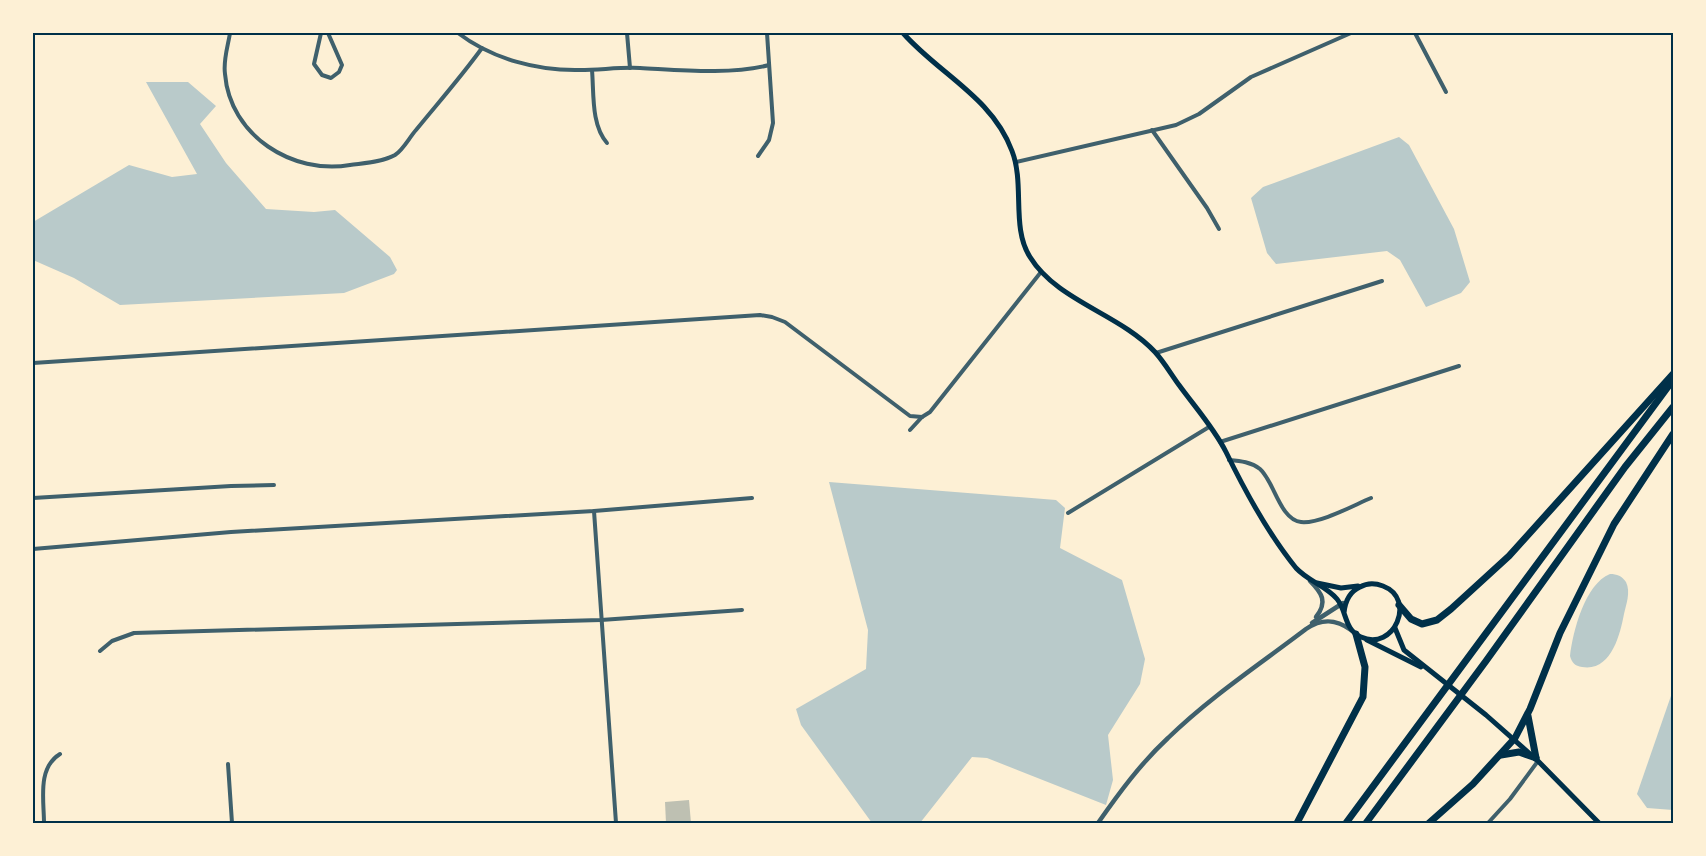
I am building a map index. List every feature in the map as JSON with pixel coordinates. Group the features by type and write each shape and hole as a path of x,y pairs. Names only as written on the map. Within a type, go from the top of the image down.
{"highway":[{"path":"1400,605 1414,621 1427,624 1459,603 1509,556 1673,374"},
{"path":"1346,823 1673,380"},
{"path":"1366,823 1515,623 1625,467 1673,407"},
{"path":"1429,823 1473,784 1514,740 1528,714 1560,633 1614,524 1673,434"},
{"path":"1298,823 1363,697 1365,667 1356,634"},
{"path":"1528,714 1537,760"},
{"path":"1501,755 1519,752 1537,760"}],"main road":[{"path":"903,33 914,46 967,88 995,117 1005,134 1016,162 1022,237 1028,255 1041,272 1064,290 1127,328 1156,353 1219,442 1292,563 1308,579 1332,594 1341,605 1347,623 1356,634 1432,674"},
{"path":"1308,579 1341,588 1376,584 1389,589 1396,596 1400,605 1400,614 1395,628 1388,635 1379,639 1370,639 1356,634"},
{"path":"1344,613 1347,599 1353,591 1366,584"},
{"path":"1395,628 1404,650 1486,715 1537,760 1599,823"}],"street":[{"path":"230,33 225,60 225,79 232,102 246,125 256,137 290,160 311,166 332,168 384,159 398,153 454,87 482,48"},
{"path":"321,33 314,64 322,75 331,78 339,72 342,65 328,33"},
{"path":"458,33 482,48 506,58 564,70 630,68 693,71 769,65"},
{"path":"627,33 630,68"},
{"path":"758,156 772,129 767,33"},
{"path":"1016,162 1168,128 1191,118 1250,78 1351,33"},
{"path":"1415,33 1446,92"},
{"path":"592,70 599,133 607,143"},
{"path":"1152,130 1207,208 1219,229"},
{"path":"910,430 930,412 1041,272"},
{"path":"1156,353 1382,280"},
{"path":"33,363 760,315 779,318 910,416 922,417"},
{"path":"1219,442 1459,366"},
{"path":"1068,513 1209,427"},
{"path":"1229,460 1245,461 1260,469 1286,512 1299,521 1305,522 1335,514 1371,498"},
{"path":"33,498 274,485"},
{"path":"33,549 231,532 594,511 752,498"},
{"path":"594,511 616,823"},
{"path":"1306,629 1321,610 1323,597 1308,579"},
{"path":"1313,621 1347,599"},
{"path":"100,651 112,641 134,633 601,620 742,610"},
{"path":"1098,823 1139,769 1168,737 1306,629 1318,622 1330,620 1342,623 1356,634"},
{"path":"44,823 45,772 51,761 60,754"},
{"path":"1488,823 1510,798 1537,760"},
{"path":"228,764 232,823"}],"shaded area":[{"path":"146,82 188,82 216,106 200,124 226,163 266,209 314,212 335,210 390,257 397,270 394,274 344,293 120,305 74,278 33,260 33,222 129,165 172,177 197,174"},
{"path":"1399,137 1409,145 1454,229 1470,282 1461,293 1426,307 1400,260 1387,251 1276,264 1267,253 1251,198 1263,187"},
{"path":"829,482 1056,500 1065,508 1060,548 1122,580 1145,659 1140,684 1108,735 1113,780 1106,805 987,758 972,757 920,823 872,823 801,725 796,709 866,669 868,630"},
{"path":"1610,574 1623,578 1628,590 1617,641 1607,658 1600,664 1592,667 1577,666 1570,656 1577,622 1587,598 1601,579"},
{"path":"1673,690 1673,810 1647,808 1637,794"}],"building":[{"path":"689,800 691,823 666,823 665,802"}]}
